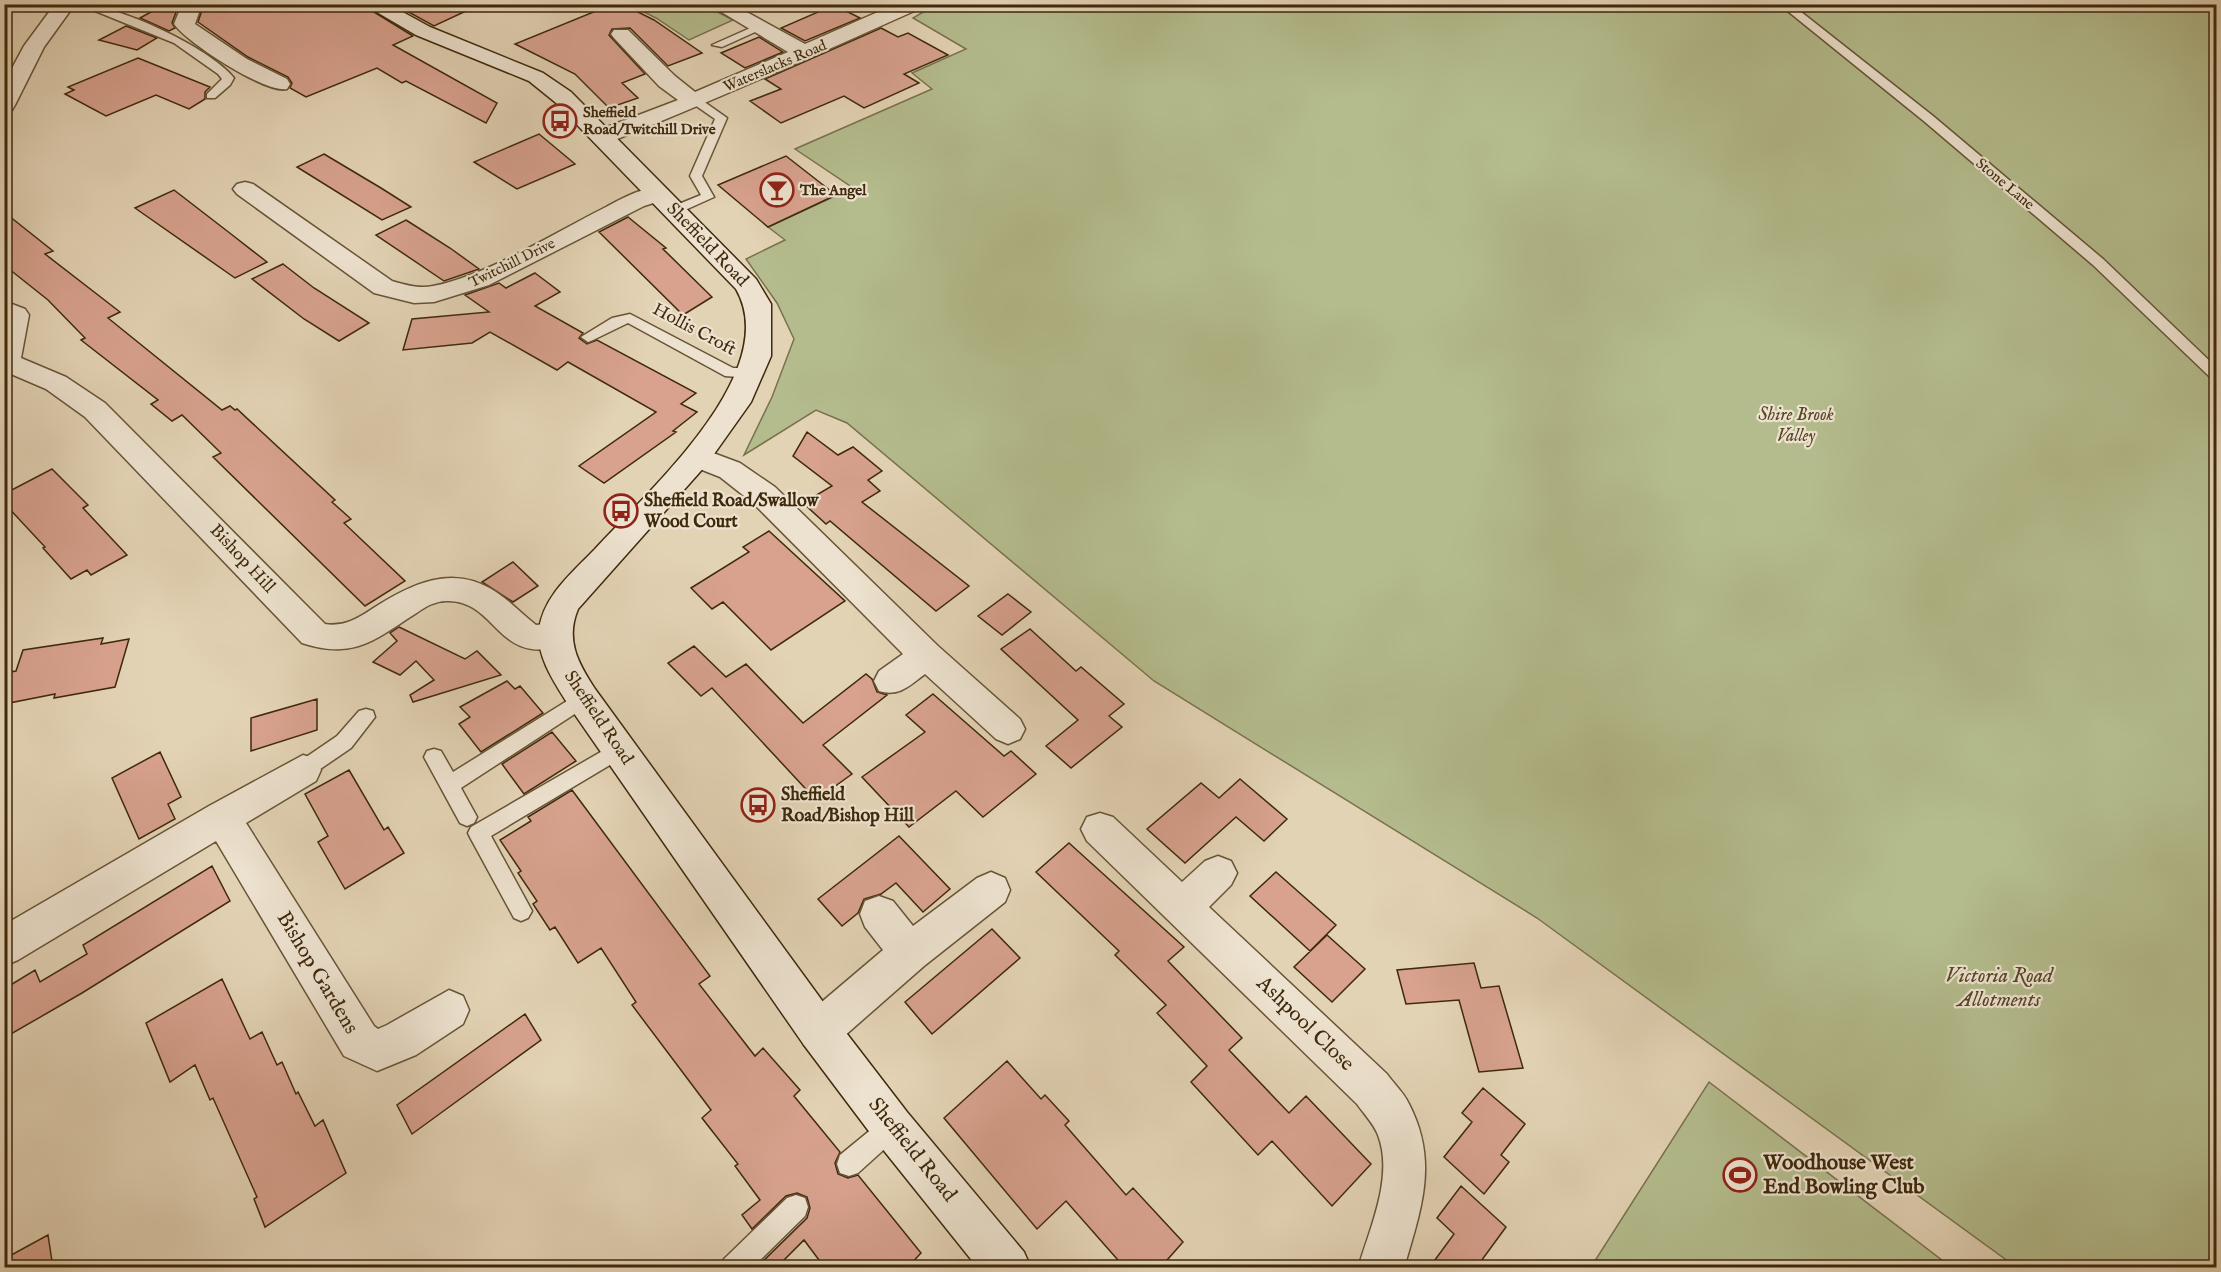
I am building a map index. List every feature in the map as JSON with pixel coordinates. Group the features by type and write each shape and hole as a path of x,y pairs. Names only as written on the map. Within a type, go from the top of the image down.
{"street":[{"path":"4,105 34,46 66,4"},
{"path":"192,4 184,24 192,34 218,48 226,57 279,84"},
{"name":"Sheffield Road","path":"372,4 423,31 536,77 563,97 747,285 759,304 757,356 737,402 697,457 579,584 555,621 553,636 559,656 583,699 819,1031 892,1127 1008,1268"},
{"path":"717,4 806,53"},
{"name":"Waterslacks Road","path":"602,137 694,101 914,4"},
{"path":"621,34 667,81 694,101"},
{"name":"Twitchill Drive","path":"245,189 383,287 414,295 434,294 480,280 636,201 666,202"},
{"name":"Bishop Hill","path":"4,309 16,315 14,332 6,349 7,365 56,383 96,410 314,634 334,639 358,633 416,597 439,590 467,591 483,600 531,638 553,636"},
{"path":"697,457 730,470 764,495 926,655 1008,729"},
{"path":"891,681 926,655"},
{"path":"4,947 303,770"},
{"name":"Bishop Gardens","path":"222,817 359,1041 377,1050 401,1040 449,1010"},
{"name":"Ashpool Close","path":"1100,828 1372,1089 1395,1120 1402,1147 1405,1180 1381,1268"},
{"path":"1183,906 1218,873"},
{"path":"819,1031 910,953 991,890"},
{"path":"879,914 910,953"}],"lane":[{"path":"83,4 178,41 222,72 228,78 226,83 211,96"},
{"name":"Stone Lane","path":"1784,4 1929,119 2089,255 2217,375"},
{"path":"718,45 761,27"},
{"path":"666,202 708,196 696,176 721,118 694,101"},
{"name":"Hollis Croft","path":"588,337 617,321 630,318 730,373 751,373"},
{"path":"449,785 583,699"},
{"path":"303,770 344,742 366,717"},
{"path":"521,911 478,833 618,750"},
{"path":"434,757 467,816"},
{"path":"849,1164 892,1127"},
{"path":"733,1268 796,1207"}],"green space":[{"path":"630,5 704,5 733,20 689,40 656,18"},
{"name":"Shire Brook Valley","path":"935,5 2216,5 2216,1267 2016,1267 1537,918 1154,681 847,423 816,410 744,455 772,397 794,339 777,303 746,259 785,240 768,227 853,188 795,149 932,89 912,73 966,49 913,18"},
{"name":"Woodhouse West End Bowling Club","path":"1709,1082 1951,1267 1591,1267"}],"building":[{"path":"165,4 179,4 172,23 175,28 169,31 140,18"},
{"path":"204,4 361,4 413,36 393,45 497,103 486,123 406,81 402,83 377,68 306,97 290,88 292,83 288,77 248,57 198,22"},
{"path":"394,4 481,4 434,26"},
{"path":"613,4 622,4 654,20 702,53 668,66 630,28 612,29 609,35 645,74 622,83 638,98 609,108 575,74 515,44"},
{"path":"834,5 860,18 805,41 781,28"},
{"path":"126,26 157,38 137,50 99,40"},
{"path":"881,28 898,37 908,33 948,55 904,74 919,83 864,108 844,96 781,123 750,101 781,89 765,79"},
{"path":"759,37 783,52 745,68 721,53"},
{"path":"138,58 210,87 205,92 205,99 189,109 156,95 106,116 65,94 74,90 68,87"},
{"path":"539,134 575,164 517,189 474,162"},
{"path":"324,154 411,207 382,220 297,167"},
{"name":"The Angel","path":"786,156 836,195 768,227 718,185"},
{"path":"174,190 267,262 235,278 135,208"},
{"path":"4,212 53,251 45,254 120,312 108,318 222,410 230,406 237,409 335,500 332,502 351,519 344,523 405,581 365,606 213,457 221,453 182,415 172,421 151,404 158,400 81,340 85,338 48,300 4,265"},
{"path":"628,217 666,248 663,249 712,297 683,315 599,232"},
{"path":"406,220 479,269 444,281 376,235"},
{"path":"283,264 314,288 369,323 339,341 304,319 252,279"},
{"path":"535,273 560,292 535,306 583,333 579,338 587,344 597,340 696,393 681,404 697,412 673,431 676,432 604,483 579,466 656,412 568,362 557,370 490,332 472,343 403,350 412,319 489,312 465,295 499,283 506,288"},
{"path":"807,432 838,455 853,447 882,471 868,480 880,491 862,502 969,586 936,611 830,521 826,524 803,503 832,486 793,456"},
{"path":"52,469 88,505 83,508 127,555 91,575 87,570 71,579 4,503 4,494"},
{"path":"769,531 845,601 771,650 723,602 712,609 691,588 749,552 743,547"},
{"path":"513,562 538,586 513,602 482,582"},
{"path":"1008,594 1031,612 1002,635 978,616"},
{"path":"399,627 465,659 477,651 501,675 413,702 410,695 434,680 416,661 400,675 373,662 397,641 390,633"},
{"path":"1030,629 1076,671 1081,667 1124,704 1109,716 1122,727 1071,768 1046,746 1078,720 1001,649"},
{"path":"103,638 101,644 129,639 115,687 54,698 55,694 4,704 4,673 16,671 23,650"},
{"path":"694,646 726,677 746,664 803,723 866,674 872,679 877,692 887,695 823,745 852,774 816,800 712,688 701,696 668,663"},
{"path":"507,681 515,689 520,686 543,713 481,752 459,724 470,717 460,707"},
{"path":"933,694 1004,756 1011,751 1036,774 983,817 956,791 909,827 862,777 925,732 906,715"},
{"path":"317,699 317,730 251,751 251,718"},
{"path":"552,732 576,761 524,794 502,764"},
{"path":"160,752 181,797 168,804 175,819 139,839 112,778"},
{"path":"349,770 384,830 388,827 404,853 345,889 318,842 328,836 305,794"},
{"path":"1240,779 1287,819 1264,841 1236,817 1185,863 1147,829 1201,783 1219,798"},
{"path":"572,790 710,976 699,984 755,1056 763,1048 800,1090 794,1096 840,1152 835,1163 838,1174 848,1178 858,1175 921,1253 907,1268 825,1268 804,1240 776,1268 756,1268 807,1218 810,1208 807,1197 797,1193 786,1196 752,1229 742,1215 760,1200 735,1166 738,1164 702,1118 711,1110 632,1005 636,1002 601,948 578,963 555,927 550,930 533,904 537,901 518,873 521,871 500,840 531,821 528,817"},
{"path":"899,836 950,889 923,912 896,883 881,894 864,899 858,913 842,926 818,899"},
{"path":"1069,843 1184,947 1168,961 1242,1038 1229,1050 1289,1113 1306,1096 1371,1164 1332,1206 1272,1141 1258,1155 1191,1082 1207,1066 1157,1013 1166,1005 1115,955 1119,951 1036,872"},
{"path":"212,866 230,901 82,993 4,1038 4,989 35,970 40,982 87,954 83,945"},
{"path":"1276,872 1336,925 1310,951 1250,896"},
{"path":"992,929 1020,958 932,1034 905,1002"},
{"path":"1327,935 1365,969 1332,1002 1294,967"},
{"path":"1474,963 1481,988 1499,986 1523,1068 1479,1072 1459,1000 1406,1004 1397,970"},
{"path":"222,979 250,1039 262,1032 277,1065 282,1062 296,1094 298,1092 315,1126 323,1120 346,1173 265,1227 254,1199 257,1197 213,1098 210,1100 195,1065 170,1082 146,1023"},
{"path":"525,1014 541,1040 412,1134 397,1105"},
{"path":"1007,1061 1041,1099 1045,1095 1069,1121 1065,1125 1126,1195 1133,1188 1183,1242 1160,1268 1125,1268 1066,1201 1037,1229 944,1118"},
{"path":"1483,1088 1525,1124 1501,1155 1509,1162 1484,1194 1444,1157 1472,1122 1462,1113"},
{"path":"1461,1186 1506,1227 1476,1268 1429,1268 1454,1234 1437,1218"},
{"path":"48,1235 53,1268 4,1268 4,1259"}],"place":[{"name":"Sheffield Road/Twitchill Drive","path":"560,121"},
{"name":"The Angel","path":"777,190"},
{"name":"Sheffield Road/Swallow Wood Court","path":"621,511"},
{"name":"Sheffield Road/Bishop Hill","path":"758,805"},
{"name":"Woodhouse West End Bowling Club","path":"1740,1175"}],"park label":[{"name":"Victoria Road Allotments","path":"1999,988"}]}
